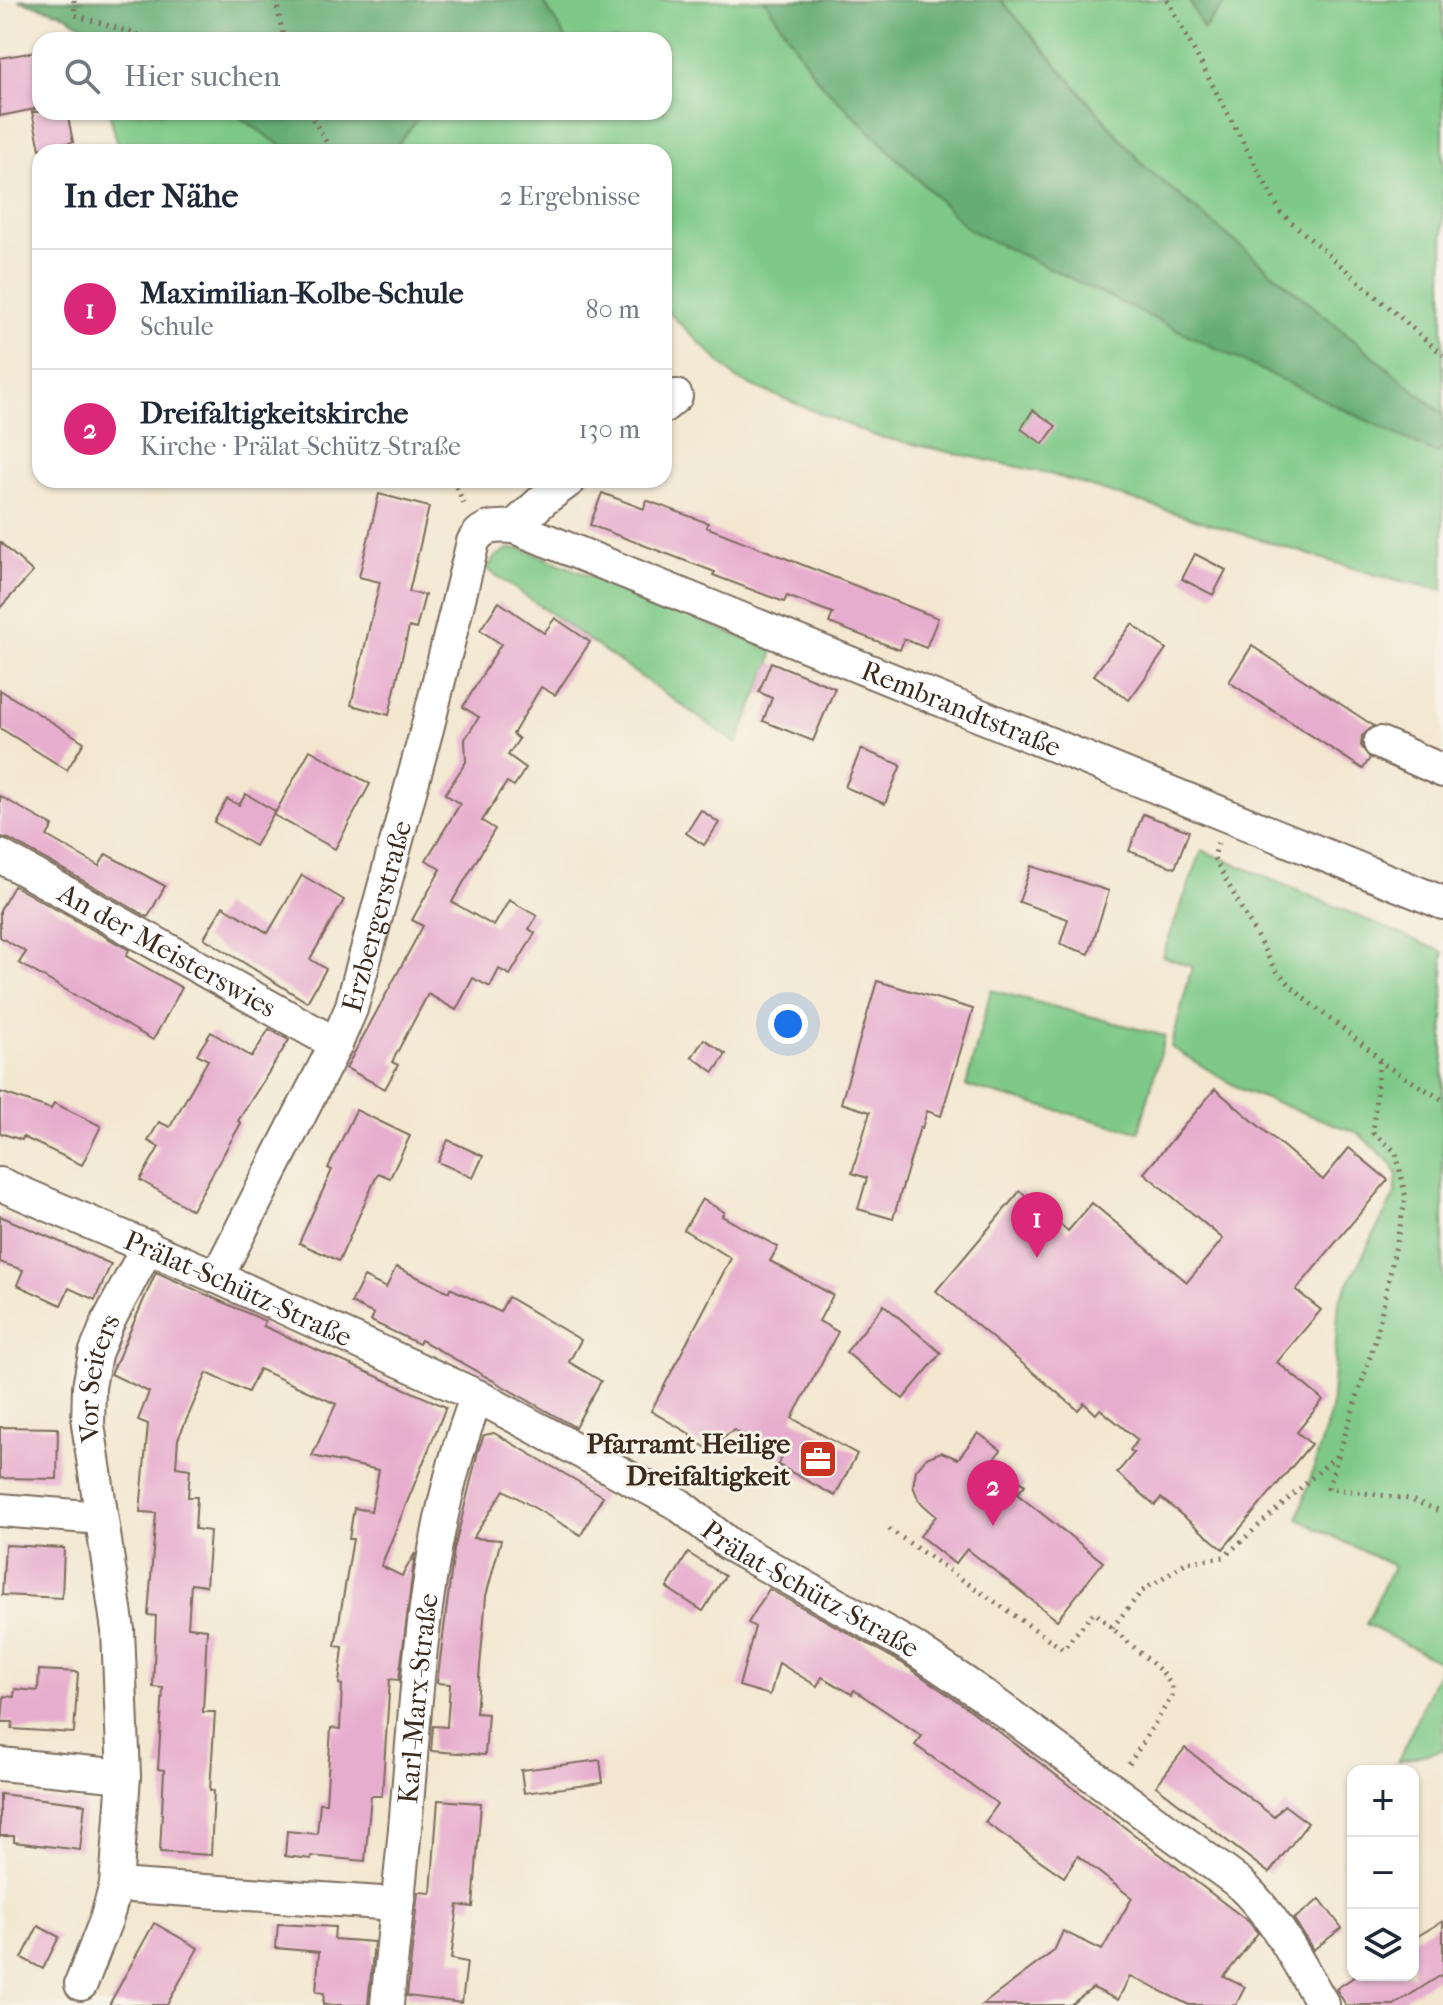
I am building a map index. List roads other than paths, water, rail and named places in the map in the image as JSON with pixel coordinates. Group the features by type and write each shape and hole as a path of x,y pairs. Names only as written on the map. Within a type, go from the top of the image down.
{"street":[{"path":"514,527 559,488"},
{"name":"Erzbergerstraße","path":"217,1277 351,1009 432,710 473,542 477,534 495,526 514,527"},
{"name":"Rembrandtstraße","path":"514,527 1443,903"},
{"path":"1380,743 1443,771"},
{"name":"An der Meisterswies","path":"0,856 336,1044"},
{"name":"Prälat-Schütz-Straße","path":"0,1184 148,1246 477,1396 678,1504 730,1545 912,1647 1238,1882 1260,1902 1276,1924 1323,2005"},
{"name":"Vor Seiters","path":"81,1984 116,1885 124,1776 118,1630 88,1424 91,1376 95,1354 108,1322 148,1246"},
{"name":"Karl-Marx-Straße","path":"387,2005 425,1605 445,1496 460,1440 477,1396"},
{"path":"0,1510 101,1518"},
{"path":"0,1764 124,1776"},
{"path":"116,1885 396,1904"}],"place":[{"name":"Maximilian-Kolbe-Schule","path":"1037,1258"},
{"name":"Pfarramt Heilige Dreifaltigkeit","path":"818,1459"},
{"name":"Dreifaltigkeitskirche","path":"993,1526"}]}
